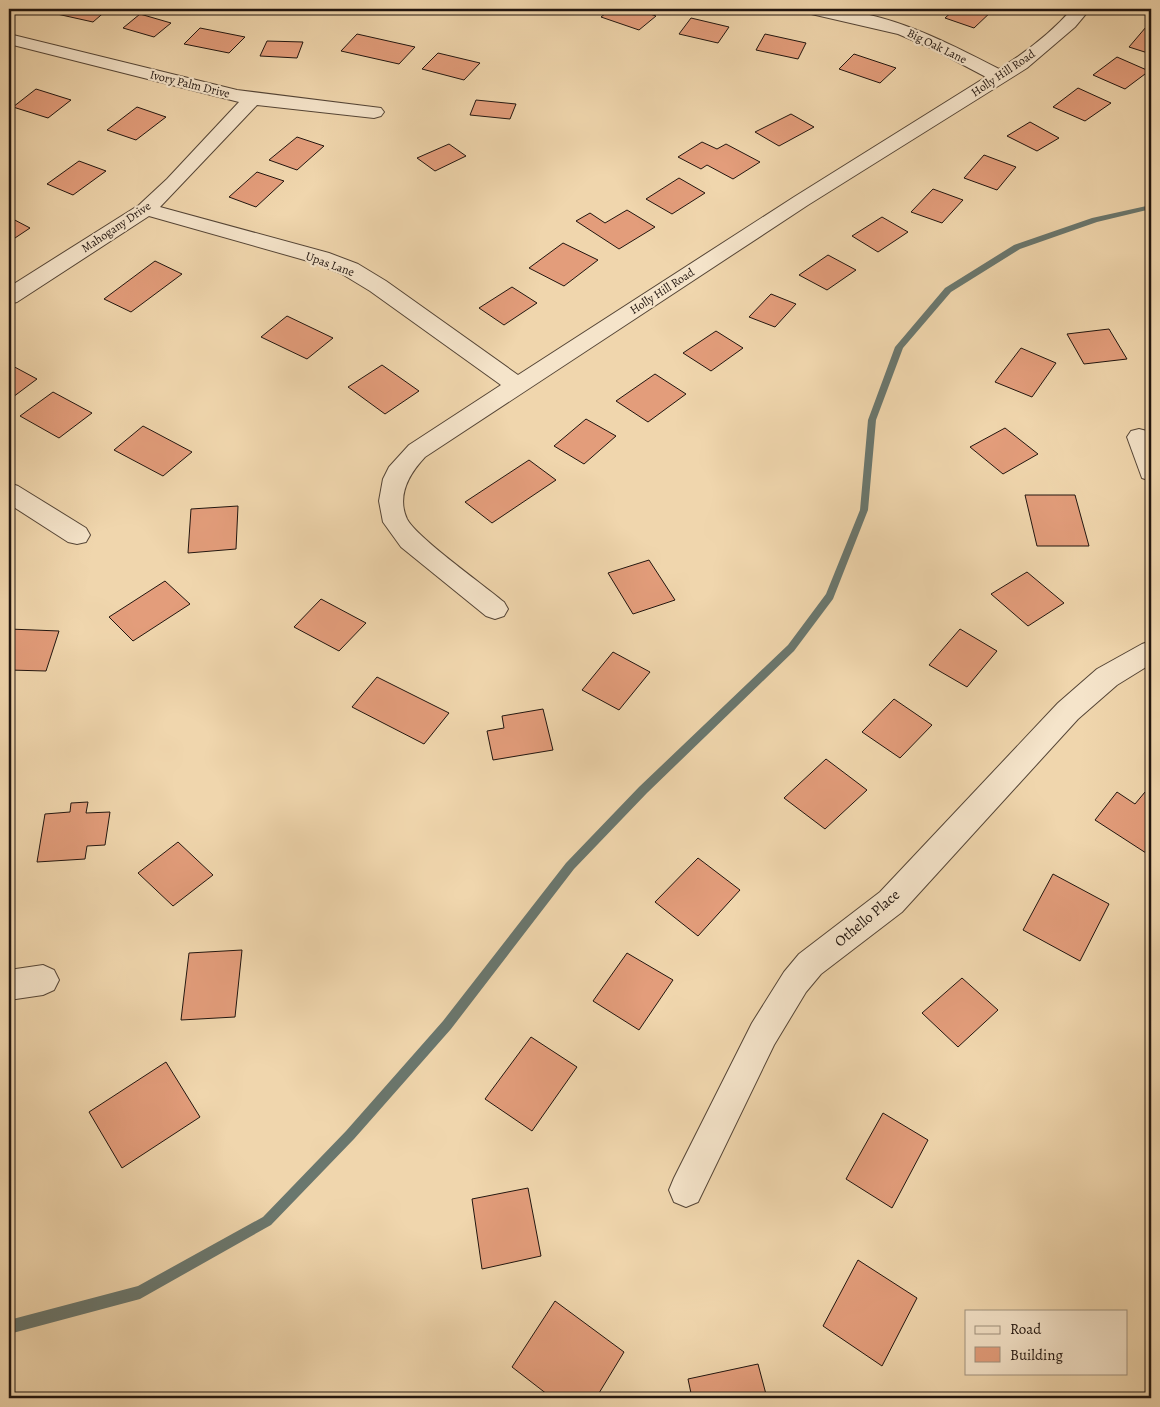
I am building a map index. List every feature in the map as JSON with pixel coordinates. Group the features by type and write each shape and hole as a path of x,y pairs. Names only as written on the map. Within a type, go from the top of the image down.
{"street":[{"name":"Big Oak Lane","path":"813,9 904,30 939,45 999,77"},
{"name":"Holly Hill Road","path":"495,609 410,540 395,522 391,501 395,479 401,467 417,451 516,385 801,201 999,77 1046,43 1081,9"},
{"name":"Ivory Palm Drive","path":"9,39 253,98 374,112"},
{"name":"Mahogany Drive","path":"9,298 146,209 174,183 253,98"},
{"name":"Upas Lane","path":"146,209 322,258 350,269 378,286 516,385"},
{"path":"1139,437 1151,472"},
{"path":"9,492 77,535"},
{"name":"Othello Place","path":"686,1190 763,1034 805,970 891,902 1068,711 1107,677 1151,651"},
{"path":"9,985 42,980"}],"building":[{"path":"64,9 108,9 93,22 57,14"},
{"path":"611,9 635,9 656,16 639,30 601,17"},
{"path":"955,9 994,9 974,28 945,18"},
{"path":"140,14 171,23 154,37 123,28"},
{"path":"691,18 729,27 718,43 679,34"},
{"path":"1146,27 1151,28 1151,54 1129,47"},
{"path":"200,28 245,37 229,53 184,44"},
{"path":"357,34 415,47 399,64 341,51"},
{"path":"765,34 806,43 798,59 756,50"},
{"path":"267,41 303,42 297,58 260,56"},
{"path":"438,53 480,63 464,80 422,69"},
{"path":"854,54 896,68 880,83 839,69"},
{"path":"1117,57 1149,71 1125,89 1093,75"},
{"path":"1078,88 1111,103 1085,121 1053,107"},
{"path":"36,89 71,100 48,118 13,107"},
{"path":"476,100 516,104 510,119 470,115"},
{"path":"137,107 166,117 136,140 107,130"},
{"path":"791,114 814,127 779,146 755,132"},
{"path":"1030,122 1059,138 1037,151 1007,136"},
{"path":"297,137 324,146 297,170 269,160"},
{"path":"702,142 717,149 726,144 760,162 733,179 707,165 701,169 678,157"},
{"path":"449,144 466,156 435,171 417,158"},
{"path":"984,155 1016,167 997,190 964,178"},
{"path":"79,161 106,171 73,195 47,184"},
{"path":"257,172 284,181 256,207 229,197"},
{"path":"679,178 705,193 672,214 646,199"},
{"path":"933,189 963,200 942,223 911,212"},
{"path":"627,210 655,227 619,249 576,221 590,213 605,223"},
{"path":"9,217 30,228 9,242"},
{"path":"882,217 908,232 878,252 852,236"},
{"path":"563,243 598,260 564,286 529,268"},
{"path":"828,255 856,270 827,290 799,275"},
{"path":"155,261 182,274 131,312 104,299"},
{"path":"512,287 537,303 504,325 479,308"},
{"path":"771,294 796,304 775,327 749,317"},
{"path":"287,316 333,338 307,359 261,337"},
{"path":"1109,329 1127,359 1084,364 1067,334"},
{"path":"716,331 743,348 711,371 683,353"},
{"path":"1021,348 1056,363 1032,397 995,382"},
{"path":"9,364 37,379 9,400"},
{"path":"382,365 419,391 385,414 348,387"},
{"path":"655,374 686,394 648,422 616,401"},
{"path":"53,392 92,413 59,438 20,416"},
{"path":"586,419 616,436 584,464 554,446"},
{"path":"143,426 192,452 163,476 114,450"},
{"path":"1005,428 1038,454 1003,474 970,447"},
{"path":"529,460 556,480 492,523 465,502"},
{"path":"1025,495 1075,495 1089,546 1037,546"},
{"path":"238,506 236,549 188,553 191,509"},
{"path":"649,560 675,600 633,614 608,573"},
{"path":"1027,572 1064,603 1028,626 991,594"},
{"path":"165,581 190,604 133,641 109,617"},
{"path":"321,599 366,623 339,651 294,627"},
{"path":"9,629 59,631 46,671 9,670"},
{"path":"960,629 997,651 967,687 929,665"},
{"path":"613,652 650,672 619,710 582,690"},
{"path":"377,677 449,713 424,744 352,707"},
{"path":"894,699 932,725 900,758 862,732"},
{"path":"543,709 553,750 493,760 487,731 504,728 502,716"},
{"path":"826,759 867,790 825,829 784,798"},
{"path":"1117,792 1135,804 1145,792 1151,796 1151,847 1146,853 1095,820"},
{"path":"88,802 86,813 110,812 105,845 87,846 85,859 37,862 45,814 70,812 71,803"},
{"path":"178,842 213,875 173,906 138,873"},
{"path":"698,858 740,890 698,936 655,902"},
{"path":"1053,874 1109,904 1080,961 1023,930"},
{"path":"242,950 235,1017 181,1020 189,953"},
{"path":"627,953 673,980 639,1030 593,1001"},
{"path":"962,978 998,1010 958,1047 922,1013"},
{"path":"531,1037 577,1067 532,1131 485,1099"},
{"path":"166,1062 200,1117 122,1168 89,1112"},
{"path":"883,1113 928,1140 892,1208 846,1179"},
{"path":"528,1188 541,1256 482,1269 472,1199"},
{"path":"858,1260 917,1298 882,1366 823,1326"},
{"path":"555,1301 624,1352 596,1398 552,1398 512,1367"},
{"path":"758,1364 767,1398 692,1398 688,1379"}],"waterway":[{"path":"9,1327 140,1292 267,1221 350,1135 447,1025 570,866 643,790 791,648 830,596 864,510 872,420 899,347 948,290 1017,247 1095,220 1151,207"}]}
